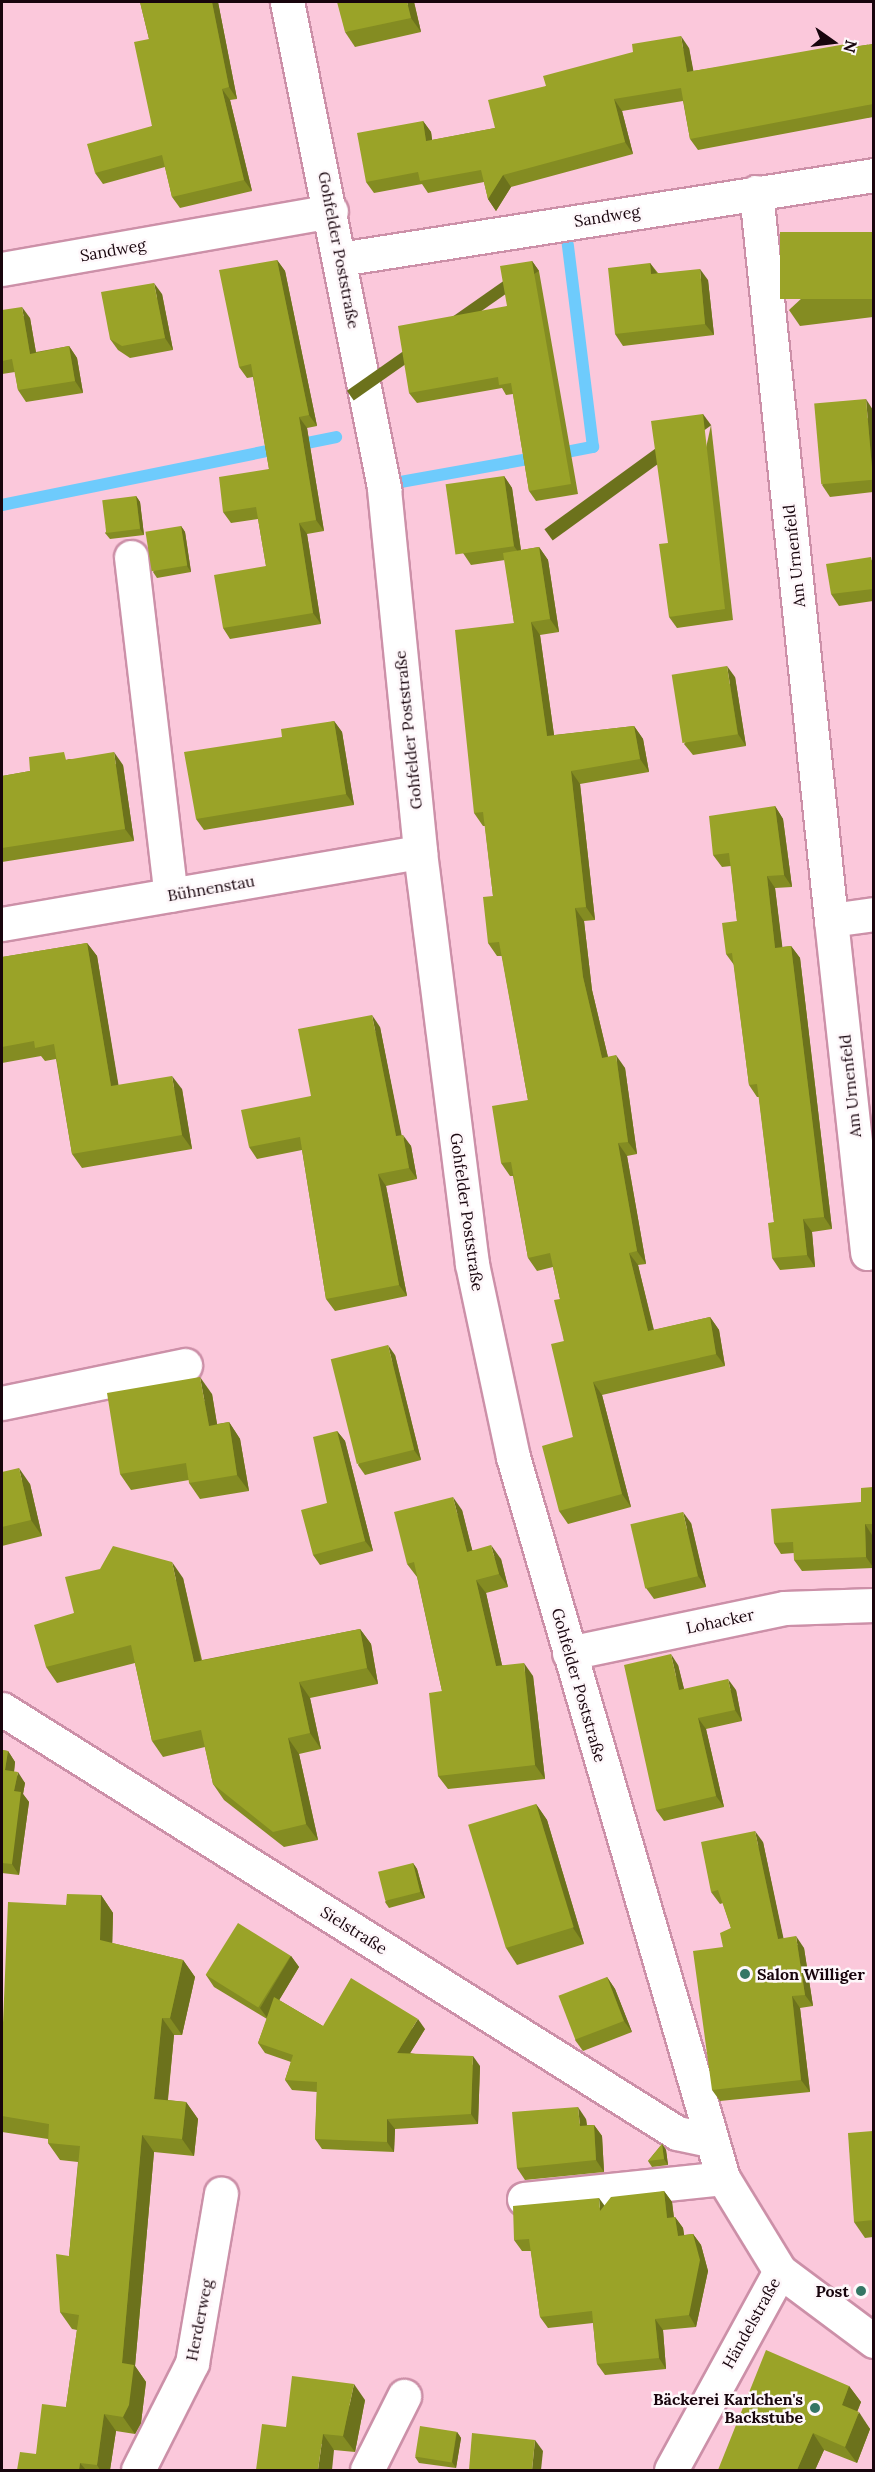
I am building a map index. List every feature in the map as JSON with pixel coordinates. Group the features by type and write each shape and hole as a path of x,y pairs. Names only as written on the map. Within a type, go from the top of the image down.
{"street":[{"name":"Gohfelder Poststraße","path":"287,2 331,211 384,489 420,852 472,1264 513,1457 723,2178 780,2271 873,2341"},
{"name":"Sandweg","path":"340,259 873,175"},
{"name":"Am Urnenfeld","path":"756,192 867,1253"},
{"name":"Sandweg","path":"2,269 331,211"},
{"path":"130,557 171,895"},
{"name":"Bühnenstau","path":"2,924 420,852"},
{"path":"831,920 873,914"},
{"path":"2,1402 185,1365"},
{"name":"Lohacker","path":"569,1653 784,1608 873,1605"},
{"name":"Sielstraße","path":"2,1709 677,2133 711,2139"},
{"path":"524,2199 723,2178"},
{"name":"Herderweg","path":"138,2470 192,2363 221,2193"},
{"name":"Händelstraße","path":"671,2470 780,2271"},
{"path":"368,2470 404,2396"}],"building":[{"path":"140,2 212,2 229,87 222,89 244,180 172,197 162,155 95,173 87,144 152,126 134,42 149,39"},
{"path":"337,2 407,2 411,18 345,32"},
{"path":"681,36 687,72 846,44 847,48 873,44 873,104 690,139 681,88 614,99 625,142 503,175 488,199 481,170 420,181 418,172 366,182 357,133 423,121 426,141 495,128 488,100 546,86 543,76 633,52 632,44"},
{"path":"780,232 873,232 873,299 780,299"},
{"path":"277,260 309,415 299,417 316,520 299,523 313,613 223,628 214,575 266,566 256,507 223,512 219,477 269,469 251,364 239,367 219,270"},
{"path":"532,261 571,484 529,491 511,383 499,385 498,377 409,393 398,326 507,306 500,266"},
{"path":"650,263 651,274 700,269 705,324 615,334 608,268"},
{"path":"154,283 165,338 122,346 110,339 101,292"},
{"path":"22,307 30,354 69,346 75,381 18,390 12,359 2,361 2,310"},
{"path":"866,399 873,480 821,484 814,404"},
{"path":"703,414 725,609 669,617 659,544 668,543 651,421"},
{"path":"504,476 514,546 455,555 446,484"},
{"path":"136,496 140,529 106,533 102,500"},
{"path":"181,526 187,566 152,571 145,532"},
{"path":"539,547 550,619 531,622 547,736 634,726 640,759 571,771 586,907 575,908 583,977 602,1058 616,1055 628,1142 618,1143 637,1251 629,1253 648,1331 710,1317 716,1354 593,1382 622,1494 559,1511 542,1446 573,1437 551,1344 564,1341 554,1300 560,1299 550,1253 528,1258 511,1162 501,1163 492,1106 528,1100 499,942 488,943 483,897 493,896 483,812 474,813 455,630 514,623 503,553"},
{"path":"871,557 873,589 831,594 826,564"},
{"path":"727,666 738,734 682,743 672,675"},
{"path":"334,721 346,794 196,819 184,752 282,737 281,729"},
{"path":"64,752 66,760 114,752 125,829 2,848 2,776 30,771 29,757"},
{"path":"775,806 784,875 767,876 775,948 791,946 824,1217 803,1219 807,1255 772,1258 768,1223 774,1222 757,1084 749,1085 732,953 726,954 722,923 737,921 729,853 713,855 709,816"},
{"path":"87,943 111,1086 172,1076 182,1135 72,1154 54,1044 35,1048 34,1041 2,1047 2,957"},
{"path":"372,1015 396,1136 403,1135 409,1168 378,1174 399,1285 326,1299 300,1137 249,1147 241,1110 311,1096 298,1029"},
{"path":"388,1345 414,1450 357,1464 331,1359"},
{"path":"200,1377 209,1426 229,1422 237,1475 189,1483 186,1463 120,1474 107,1393"},
{"path":"337,1431 365,1541 313,1555 301,1510 327,1503 313,1437"},
{"path":"19,1468 31,1520 2,1527 2,1472"},
{"path":"873,1487 873,1524 865,1524 866,1557 794,1560 793,1542 774,1543 771,1509 861,1502 861,1488"},
{"path":"453,1497 467,1552 491,1545 499,1574 476,1580 496,1666 524,1663 535,1765 438,1776 429,1693 442,1691 414,1562 407,1564 394,1512"},
{"path":"683,1512 698,1576 645,1588 630,1524"},
{"path":"113,1546 172,1562 194,1662 360,1629 367,1668 299,1682 310,1733 288,1738 306,1824 273,1832 213,1784 201,1730 152,1741 131,1645 46,1667 34,1625 74,1613 65,1577 100,1569"},
{"path":"671,1654 679,1690 728,1679 735,1710 698,1718 716,1796 656,1810 624,1665"},
{"path":"2,1750 8,1751 5,1770 18,1772 14,1791 21,1792 12,1864 2,1863"},
{"path":"536,1804 574,1927 506,1948 468,1825"},
{"path":"755,1831 778,1939 796,1936 805,1995 792,1996 801,2080 712,2090 693,1951 723,1947 720,1933 731,1928 718,1890 711,1892 701,1842"},
{"path":"413,1863 420,1892 385,1901 378,1872"},
{"path":"67,1894 101,1895 100,1940 183,1960 170,2018 162,2018 154,2099 186,2102 182,2139 142,2135 122,2363 134,2365 129,2405 123,2417 104,2414 97,2465 80,2463 79,2470 17,2470 20,2452 36,2454 42,2404 66,2407 79,2315 60,2312 56,2254 69,2256 80,2146 48,2143 49,2124 2,2116 2,2023 8,1902 66,1905"},
{"path":"238,1923 291,1956 258,2008 206,1975"},
{"path":"607,1977 624,2021 575,2040 558,1996"},
{"path":"351,1978 418,2019 397,2053 473,2056 471,2114 387,2119 387,2142 315,2139 317,2082 285,2080 293,2055 258,2043 274,1997 323,2026"},
{"path":"578,2107 580,2126 594,2125 596,2160 517,2168 512,2112"},
{"path":"873,2131 873,2220 854,2222 848,2133"},
{"path":"662,2144 664,2159 648,2161"},
{"path":"664,2191 667,2218 675,2217 678,2236 693,2234 700,2260 689,2315 655,2319 659,2358 597,2364 592,2311 540,2317 529,2239 514,2240 513,2206 599,2198 600,2211 611,2197"},
{"path":"766,2350 849,2386 842,2405 859,2412 845,2447 813,2433 797,2470 718,2470"},
{"path":"292,2376 354,2384 343,2436 323,2434 318,2470 256,2470 262,2424 286,2427"},
{"path":"420,2426 457,2432 452,2462 415,2457"},
{"path":"472,2433 535,2440 532,2470 469,2470"}],"waterway":[{"path":"556,454 593,447 568,245"},
{"path":"2,505 336,437"},
{"path":"395,483 539,457"}],"place":[{"name":"Salon Williger","path":"745,1974"},
{"name":"Post","path":"861,2291"},
{"name":"Bäckerei Karlchen's Backstube","path":"815,2408"}]}
